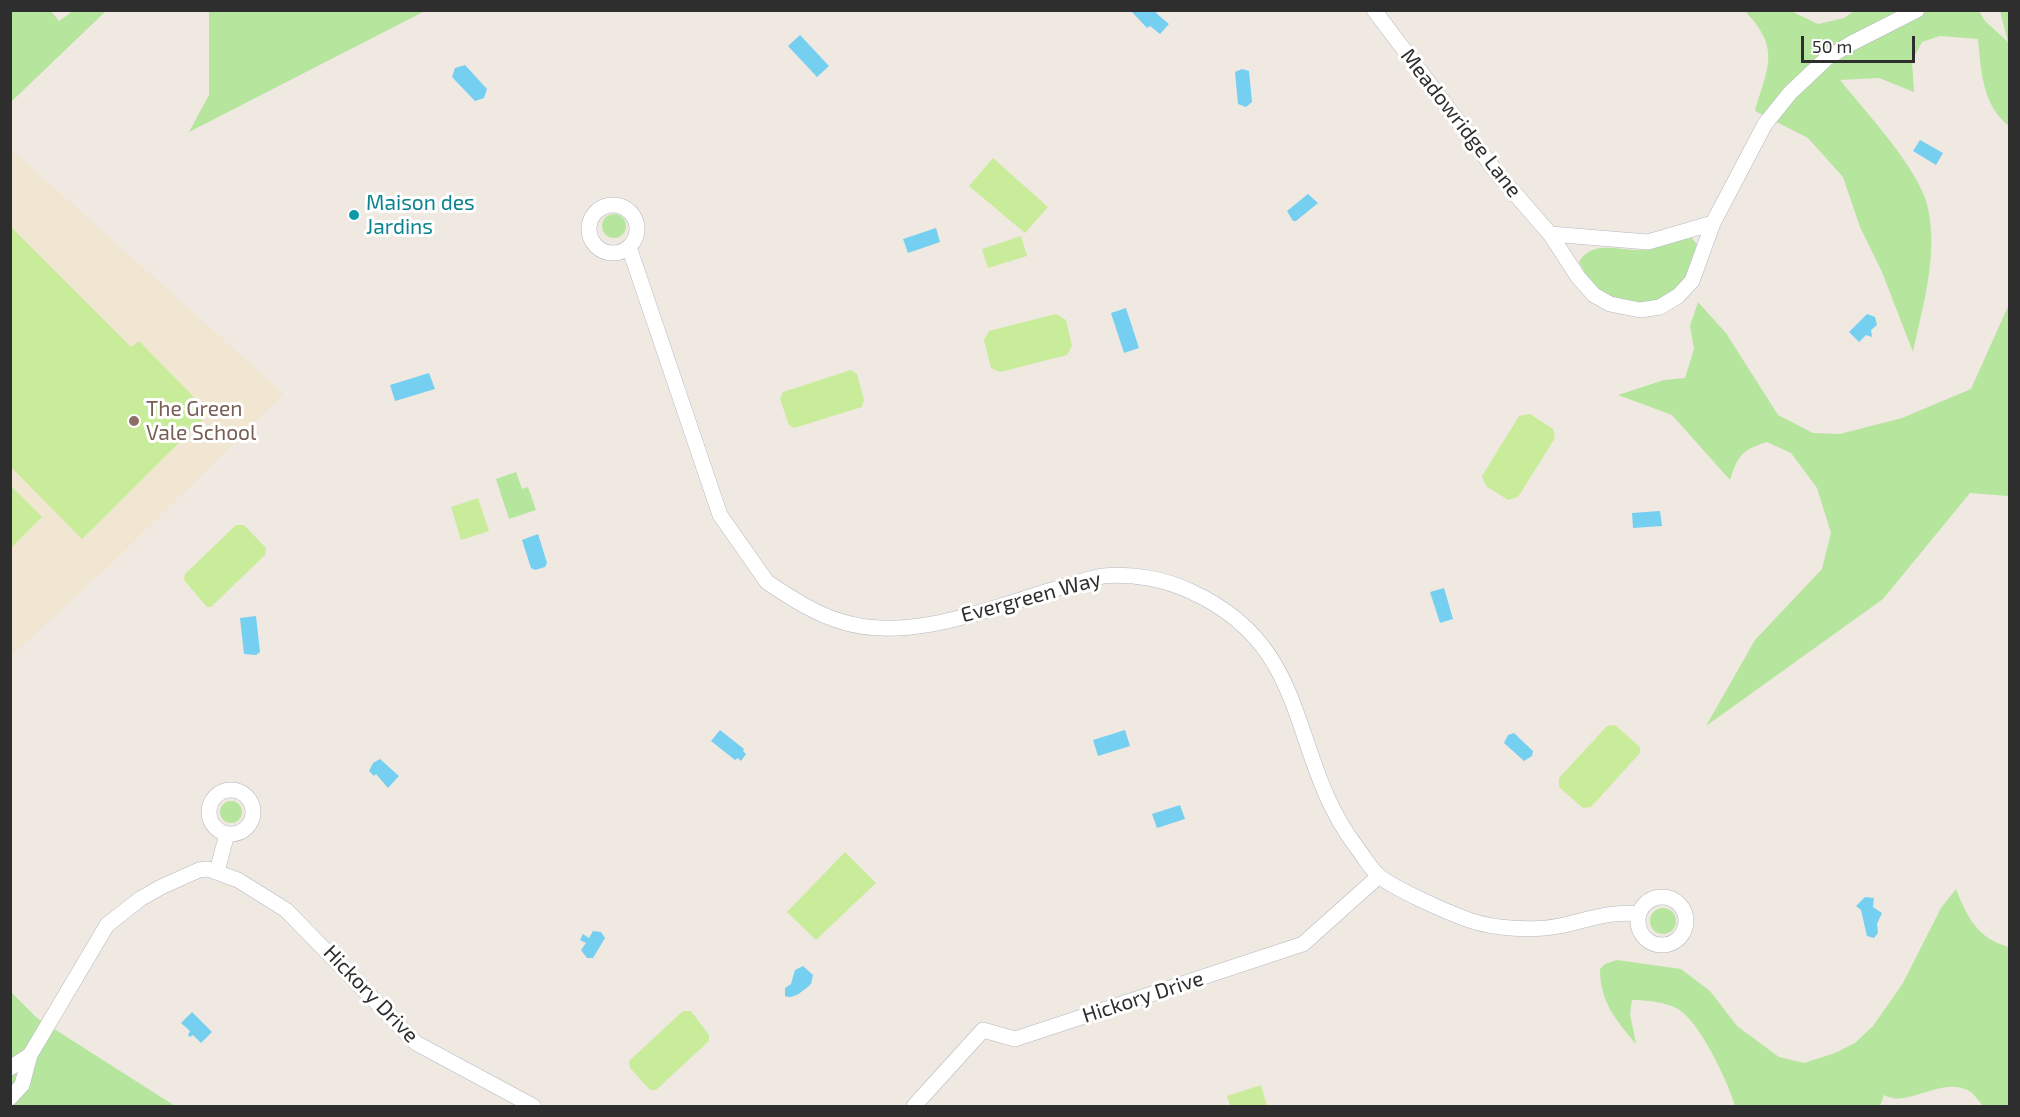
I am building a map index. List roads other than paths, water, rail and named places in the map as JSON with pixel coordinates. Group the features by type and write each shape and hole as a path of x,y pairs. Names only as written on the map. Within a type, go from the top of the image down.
{"street":[{"name":"Meadowridge Lane","path":"1374,10 1497,173 1550,234 1578,277 1594,295 1610,304 1640,310 1660,307 1678,296 1692,281 1713,223 1765,124 1790,93 1834,54 1917,10"},
{"path":"1550,234 1648,242 1713,223"},
{"name":"Evergreen Way","path":"629,247 720,515 767,582 808,609 836,620 888,629 925,626 1102,576 1136,576 1192,591 1246,626 1275,660 1286,683 1328,802 1352,841 1379,876 1442,909 1471,921 1493,925 1548,928 1618,913 1638,914"},
{"path":"10,1098 22,1085 30,1055 107,925 140,899 161,887 199,870 217,871 226,834"},
{"name":"Hickory Drive","path":"217,871 253,888 286,910 313,934 416,1042 533,1107"},
{"name":"Hickory Drive","path":"914,1107 983,1030 1015,1040 1303,944 1379,876"},
{"path":"10,1068 30,1055"}],"water":[{"path":"1131,11 1157,11 1156,13 1169,24 1160,34 1150,26 1147,28"},
{"path":"800,35 829,66 817,77 788,46"},
{"path":"465,65 487,89 484,98 475,101 452,77 455,68"},
{"path":"1242,69 1249,71 1252,102 1246,107 1238,104 1235,72"},
{"path":"1920,140 1943,153 1936,165 1913,151"},
{"path":"1308,194 1318,203 1293,221 1287,211"},
{"path":"936,228 940,242 908,253 903,239"},
{"path":"1126,308 1139,348 1124,353 1111,313"},
{"path":"1867,314 1875,317 1877,325 1871,330 1872,337 1866,335 1859,342 1849,332"},
{"path":"429,373 435,389 395,401 390,385"},
{"path":"1660,511 1662,526 1633,528 1632,513"},
{"path":"538,534 547,563 545,567 535,570 531,568 522,540"},
{"path":"1444,588 1453,619 1440,623 1430,592"},
{"path":"256,616 260,652 256,655 244,654 240,618"},
{"path":"720,730 744,749 746,754 741,761 738,758 735,760 711,741"},
{"path":"1125,730 1130,746 1098,756 1093,740"},
{"path":"1514,733 1533,751 1532,756 1524,761 1504,743 1508,735"},
{"path":"380,759 399,776 388,788 376,774 374,776 369,771 373,763"},
{"path":"1180,805 1185,819 1157,828 1152,814"},
{"path":"1865,897 1874,898 1873,907 1882,913 1877,924 1878,933 1874,938 1867,936 1861,910 1856,906"},
{"path":"593,931 601,932 605,938 593,958 587,958 581,950 586,943 580,940 583,934 589,938"},
{"path":"803,966 813,975 811,984 795,996 785,996 785,988 791,984 795,970"},
{"path":"192,1012 212,1032 201,1043 193,1035 190,1037 188,1035 190,1031 181,1023"}],"place":[{"name":"Maison des Jardins","path":"354,215"},
{"name":"The Green Vale School","path":"134,421"}]}
